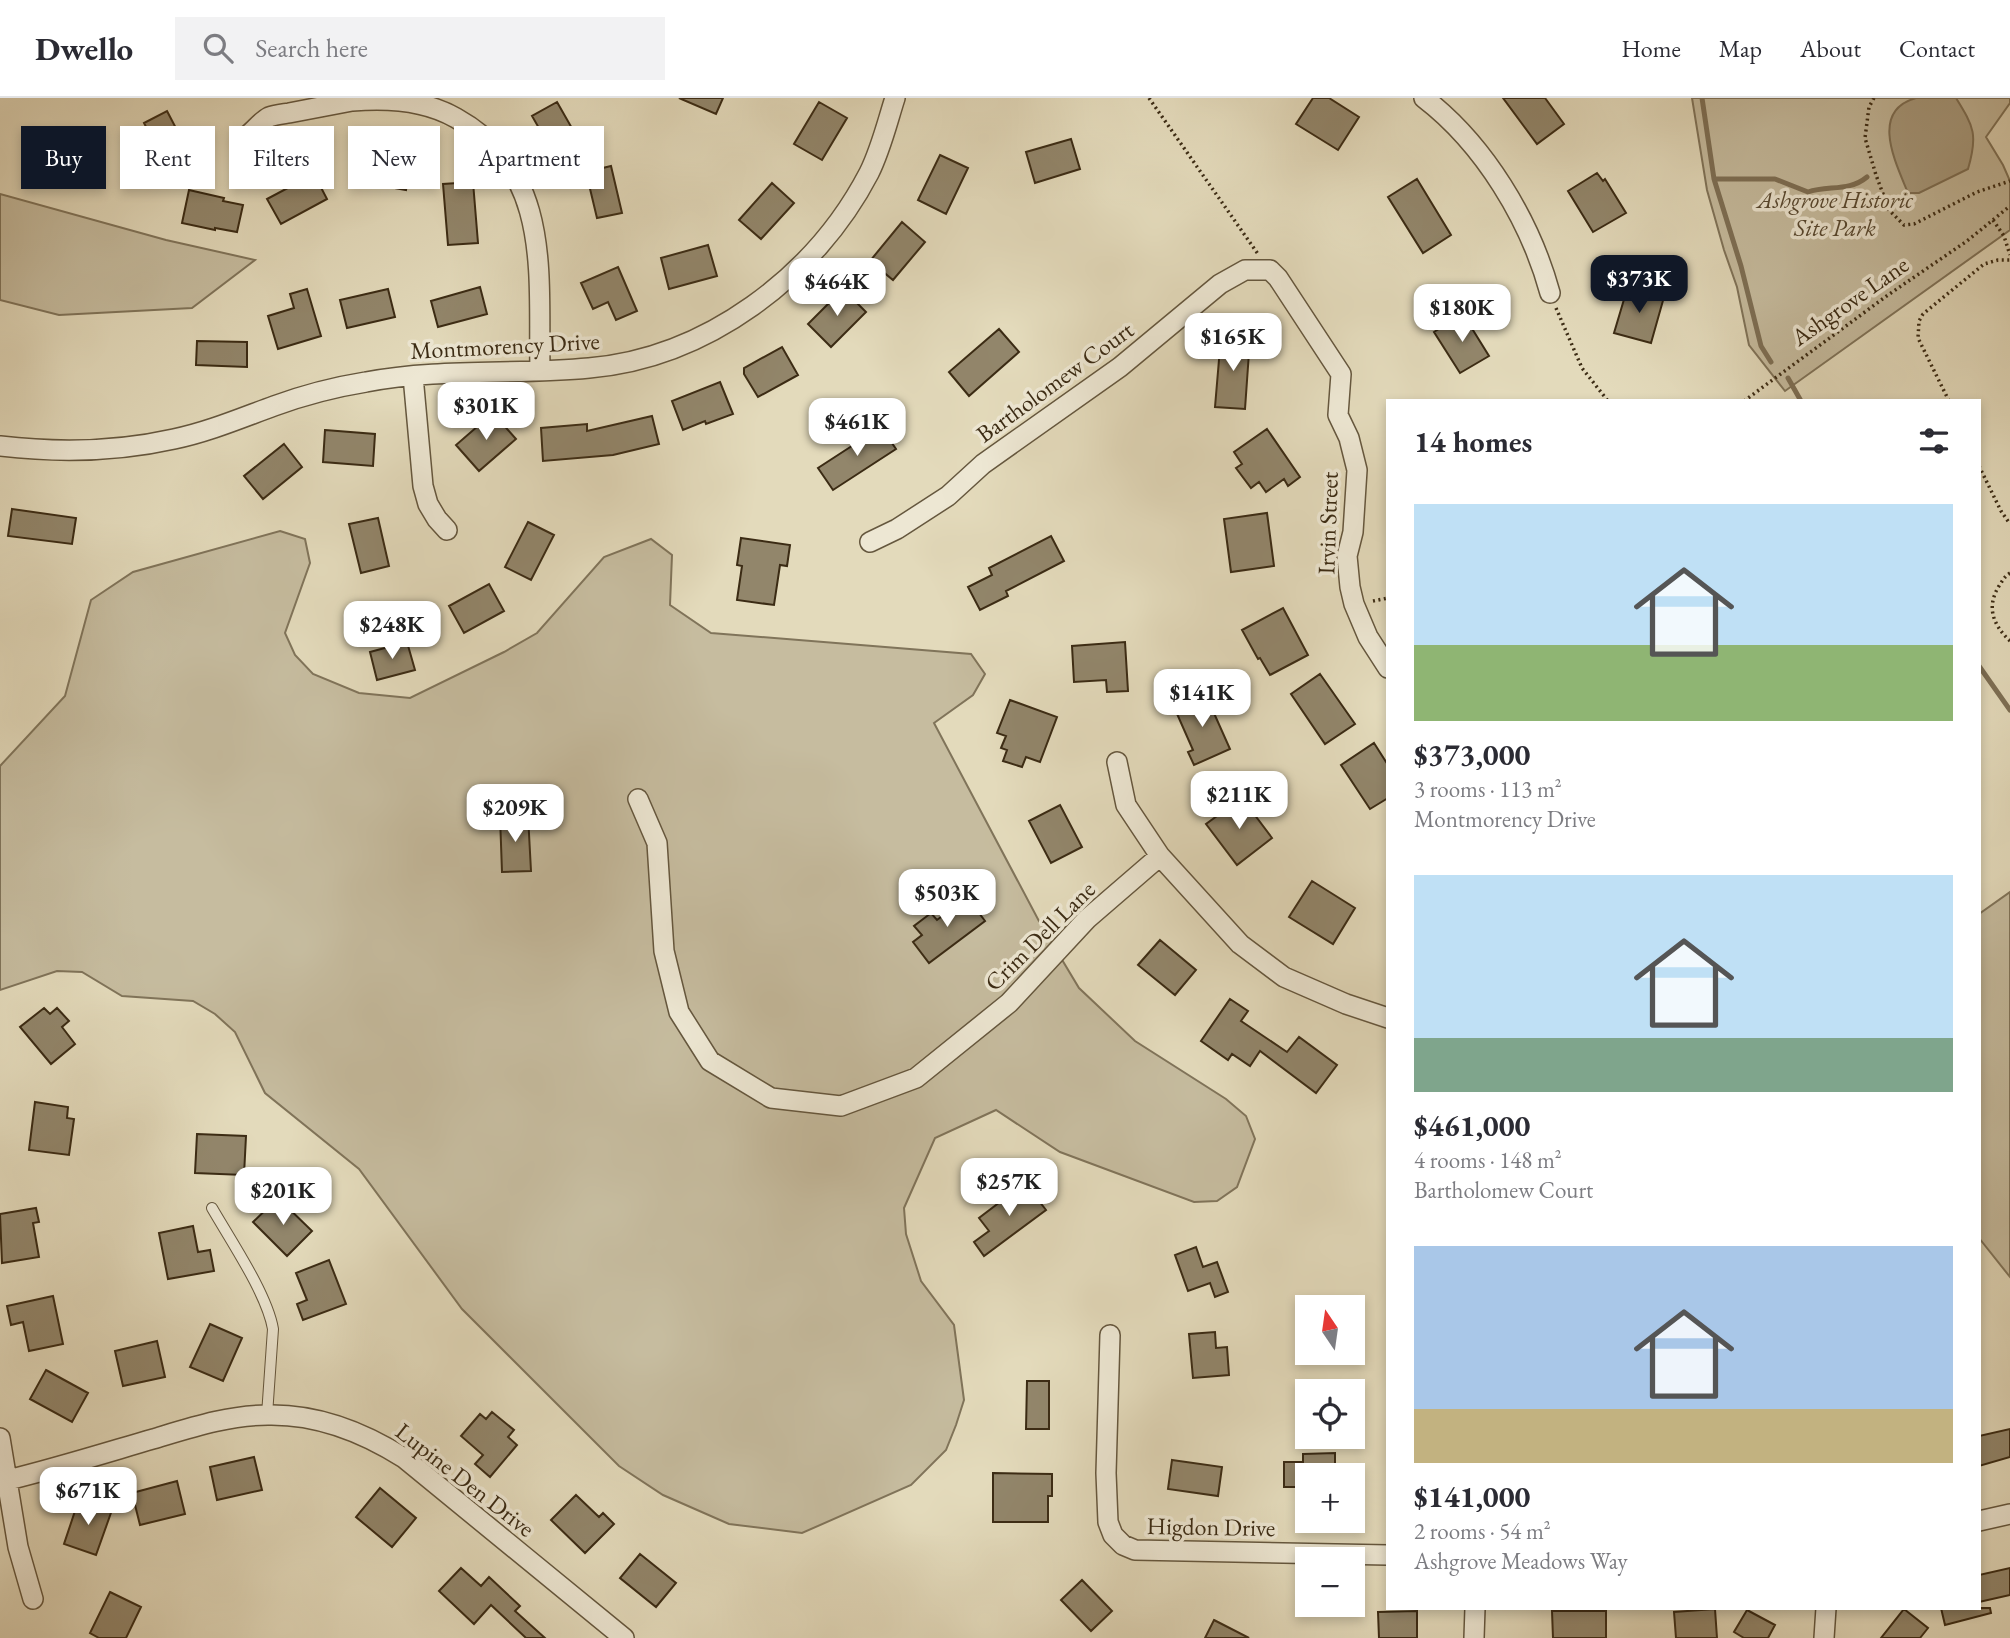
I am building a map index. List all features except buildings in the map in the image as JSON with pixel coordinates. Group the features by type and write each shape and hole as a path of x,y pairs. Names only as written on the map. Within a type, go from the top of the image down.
{"street":[{"path":"258,126 269,117 363,99 384,98 418,103 446,112 470,126 493,146 510,167 523,189 530,209 537,241 540,370"},
{"path":"1424,98 1459,129 1506,192 1527,229 1550,293"},
{"name":"Montmorency Drive","path":"0,446 46,451 126,448 175,439 323,391 368,381 413,376 590,368 627,362 662,352 733,319 791,275 819,246 851,204 869,172 882,141 892,99"},
{"name":"Bartholomew Court","path":"870,542 948,496 983,464 1120,368 1220,284 1245,270 1270,270"},
{"name":"Irvin Street","path":"1270,270 1341,374 1338,415 1349,438 1357,470 1353,533 1347,556 1350,587 1368,637 1386,665"},
{"path":"413,376 423,486 428,504 447,530"},
{"path":"1117,762 1126,805 1160,856 1240,944 1284,977 1346,1004 1386,1017"},
{"name":"Crim Dell Lane","path":"638,799 657,843 664,951 679,1012 709,1061 771,1098 830,1105 841,1106 916,1078 1009,1003 1087,919 1160,856"},
{"name":"Higdon Drive","path":"1110,1335 1106,1473 1108,1522 1113,1535 1123,1545 1135,1550 1386,1555"},
{"name":"Lupine Den Drive","path":"8,1480 200,1425 241,1417 267,1415 320,1421 350,1429 404,1458 624,1638"},
{"path":"0,1438 18,1546 33,1599"},
{"path":"1981,1521 2010,1514"},
{"path":"1474,1638 1475,1610"},
{"path":"1824,1638 1826,1610"}],"lane":[{"path":"212,1208 271,1318 273,1329 267,1415"}],"path":[{"path":"1149,98 1270,270"},
{"path":"1874,98 1869,107 1865,138 1889,210 1904,225 1914,224 1977,192 2010,181"},
{"name":"Ashgrove Lane","path":"1747,399 1967,241 2010,206"},
{"path":"1948,399 1918,338 1919,321 1931,307 1983,264 2010,258 2004,236 1993,220"},
{"path":"1550,293 1582,368 1606,399"},
{"path":"1981,470 2010,524"},
{"path":"2010,573 2005,576 1992,598 1994,621 2010,641"}],"green space":[{"name":"Ashgrove Historic Site Park","path":"1692,98 2010,98 2010,103 1986,137 2010,181 2010,230 1785,391 1749,345 1737,287 1707,190"},
{"path":"0,194 166,240 255,260 192,308 59,315 0,300"},
{"path":"280,531 305,539 310,563 285,633 295,655 313,674 359,693 410,698 504,652 537,633 604,557 651,539 672,555 670,605 711,633 971,654 985,674 973,695 934,723 1040,923 1079,988 1135,1041 1226,1099 1246,1116 1255,1139 1237,1187 1217,1201 1194,1202 1060,1152 996,1110 935,1138 904,1208 906,1234 921,1281 954,1325 964,1400 946,1450 911,1485 802,1533 729,1524 663,1495 619,1466 462,1309 359,1169 265,1093 235,1032 215,1014 193,1001 122,996 82,972 57,971 0,990 0,766 65,696 91,600 133,572"},
{"path":"2010,892 2010,1277 1981,1241 1981,913"}],"shaded area":[{"path":"1916,98 1956,98 1973,132 1973,148 1968,169 1919,193 1908,193 1893,153 1890,126 1893,114 1902,105"}],"waterway":[{"path":"1702,98 1714,179 1741,266 1761,346 1771,362"},
{"path":"1714,179 1775,179 1808,192 1853,185 1867,177"},
{"path":"1788,378 1800,399"},
{"path":"1981,669 2010,710"}]}
